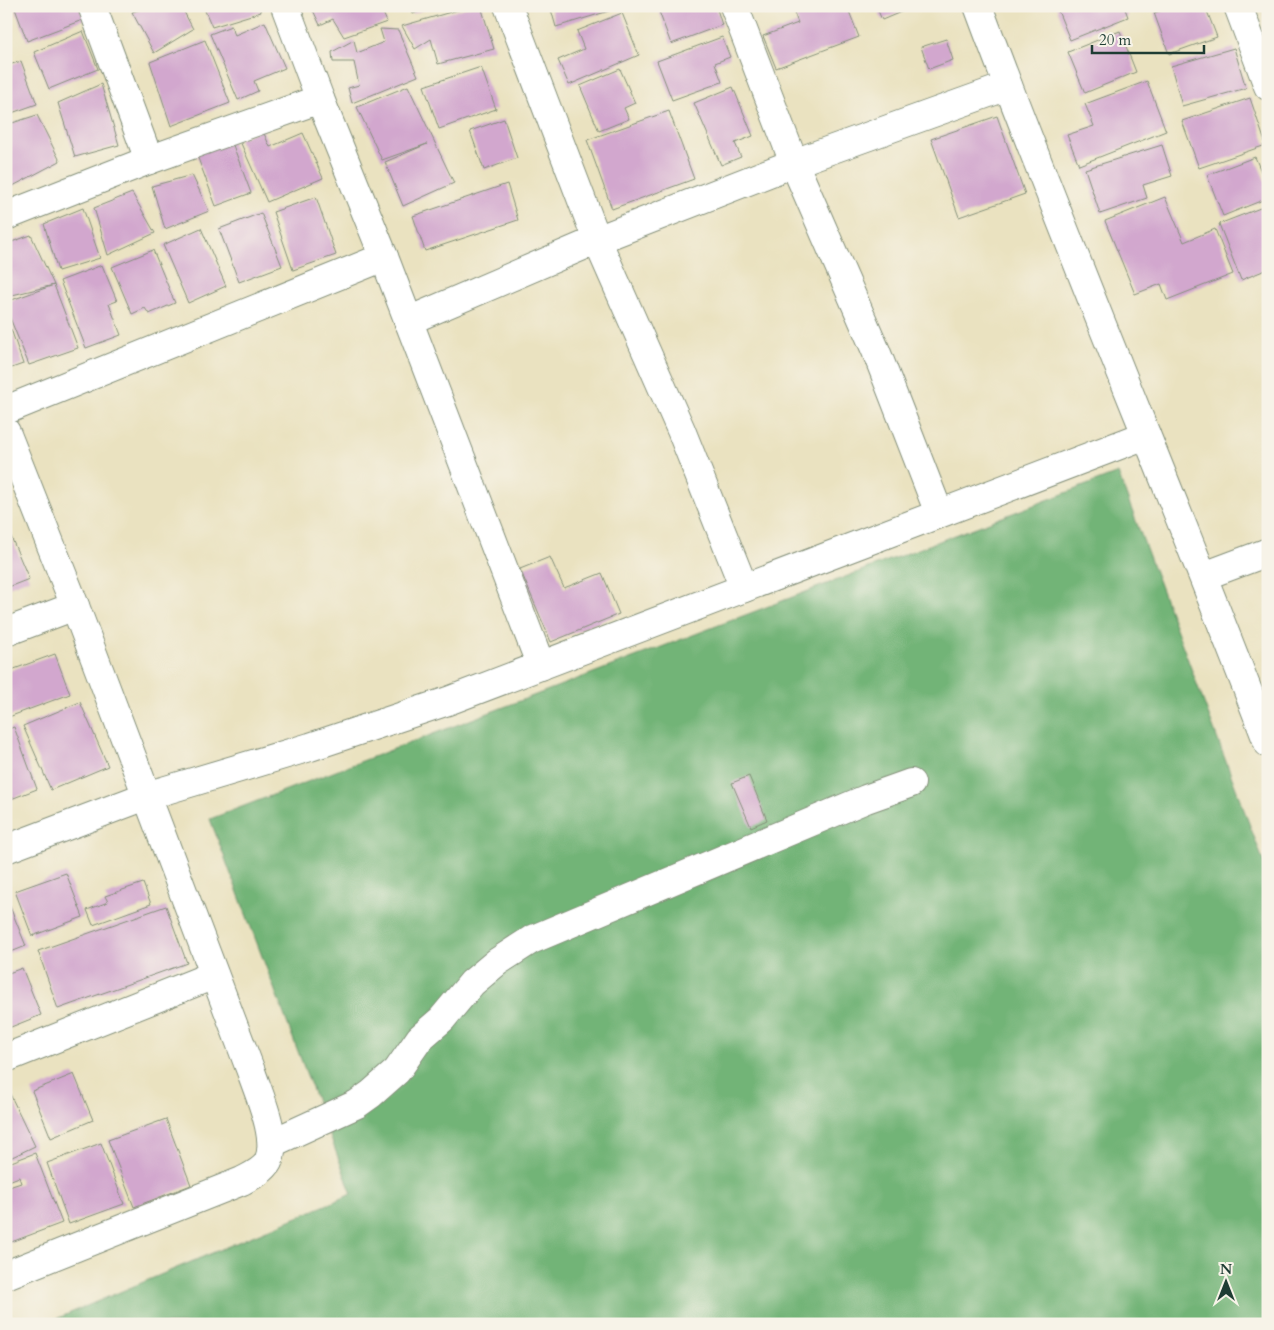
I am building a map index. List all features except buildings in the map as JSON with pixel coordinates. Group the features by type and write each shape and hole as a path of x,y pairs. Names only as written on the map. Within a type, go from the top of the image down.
{"street":[{"path":"92,6 149,160"},
{"path":"285,6 320,99 384,256 541,666"},
{"path":"508,6 598,240 681,430 744,588"},
{"path":"734,6 794,163 876,351 939,513"},
{"path":"978,6 1146,435 1204,576 1268,743"},
{"path":"1238,6 1268,86"},
{"path":"408,321 598,240 794,163 1008,86"},
{"path":"6,216 149,160 320,99"},
{"path":"6,410 384,256"},
{"path":"6,432 75,606 252,1074 272,1143 267,1163 256,1174 242,1181 6,1275"},
{"path":"6,849 146,796 412,713 541,666 1146,435"},
{"path":"1204,576 1268,552"},
{"path":"6,632 75,606"},
{"path":"272,1143 357,1104 370,1094 397,1071 420,1038 442,1019 472,983 497,962 531,940 857,803 911,783"},
{"path":"6,1058 214,975"}],"green space":[{"path":"1118,473 1268,874 1268,1324 44,1324 352,1194 210,819"}]}
